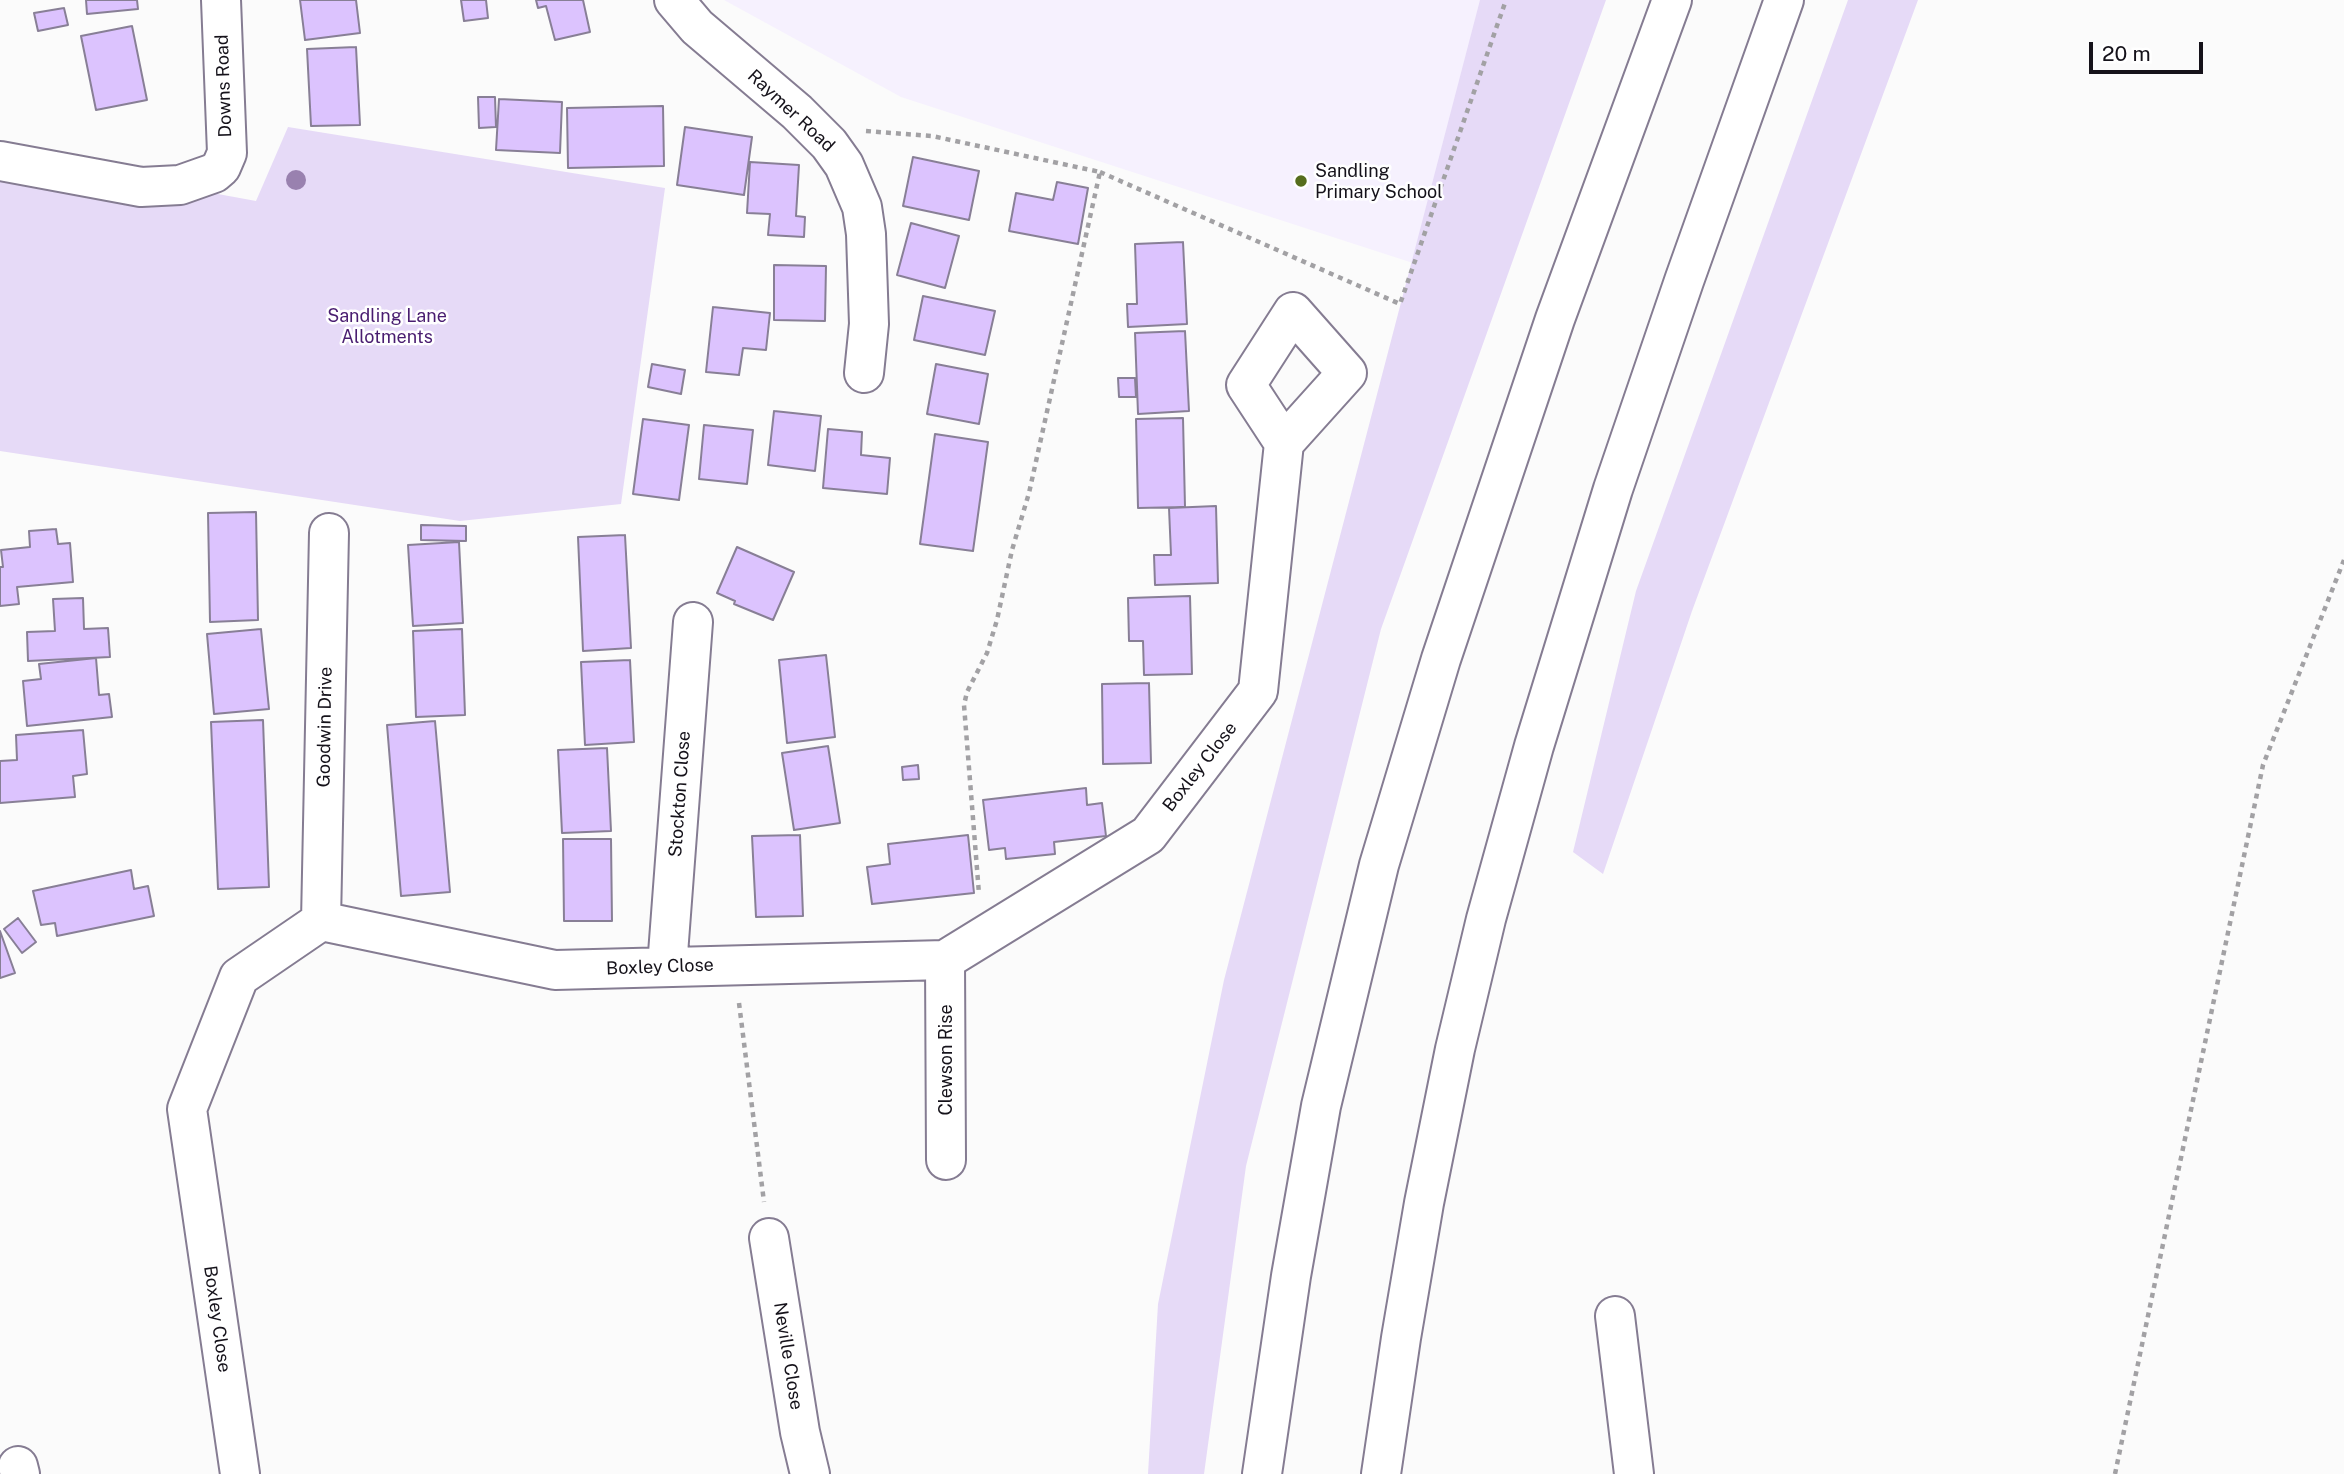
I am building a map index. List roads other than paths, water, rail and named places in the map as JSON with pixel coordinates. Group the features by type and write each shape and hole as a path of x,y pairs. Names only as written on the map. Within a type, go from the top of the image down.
{"main road":[{"name":"Downs Road","path":"0,160 141,187 180,185 214,173 221,167 227,153 221,0"},
{"name":"Raymer Road","path":"674,0 697,27 797,112 829,144 844,165 862,207 866,234 869,324 864,373"},
{"path":"1262,1474 1291,1276 1321,1106 1380,865 1441,659 1555,320 1672,0"},
{"path":"1381,1474 1424,1202 1455,1049 1486,919 1534,746 1613,489 1784,0"},
{"name":"Boxley Close","path":"240,1474 187,1109 239,977 321,921 555,970 945,960 1148,835 1258,691 1284,443"},
{"name":"Goodwin Drive","path":"321,921 329,533"},
{"name":"Stockton Close","path":"667,967 693,622"},
{"name":"Clewson Rise","path":"945,960 946,1160"},
{"name":"Neville Close","path":"768,1238 800,1432 810,1474"},
{"path":"1615,1316 1634,1474"}],"place":[{"name":"Sandling Primary School","path":"1301,181"}],"park label":[{"name":"Sandling Lane Allotments","path":"387,326"}]}
